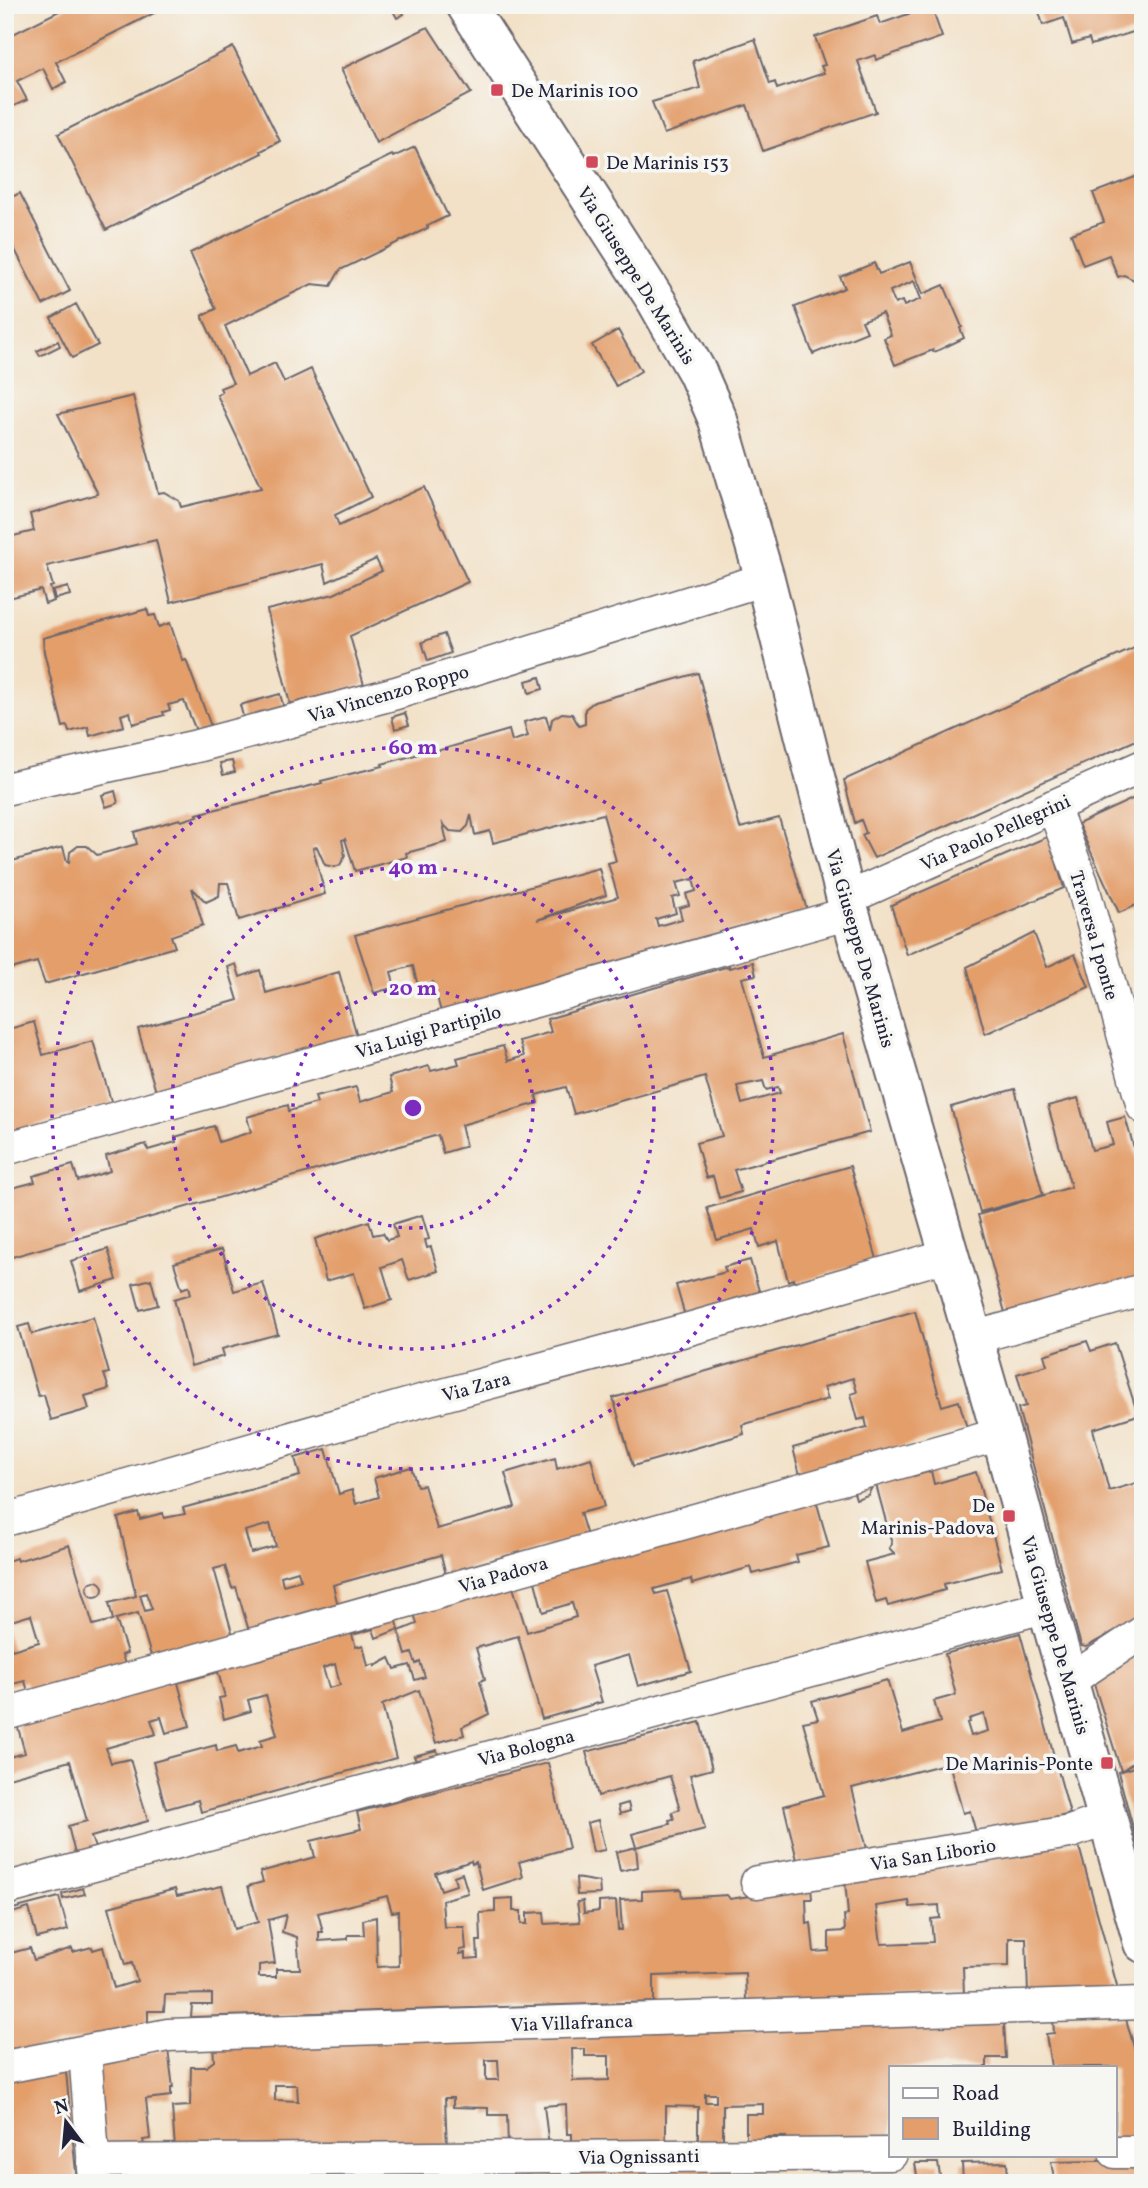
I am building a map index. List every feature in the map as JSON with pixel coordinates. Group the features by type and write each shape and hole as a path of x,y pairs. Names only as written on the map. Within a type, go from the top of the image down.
{"street":[{"name":"Via Giuseppe De Marinis","path":"466,5 657,302 697,372 718,420 765,579 848,906 1001,1434 1108,1819 1135,1887 1143,1943"},
{"name":"Via Vincenzo Roppo","path":"5,789 197,746 396,693 765,579"},
{"name":"Via Paolo Pellegrini","path":"848,906 1053,806 1143,766"},
{"name":"Traversa I ponte","path":"1053,806 1082,883 1143,1107"},
{"name":"Via Luigi Partipilo","path":"5,1149 848,906"},
{"name":"Via Zara","path":"5,1520 948,1255"},
{"path":"973,1338 1143,1290"},
{"name":"Via Padova","path":"5,1714 1001,1434"},
{"name":"Via Bologna","path":"5,1889 1047,1606"},
{"path":"1069,1681 1143,1632"},
{"name":"Via San Liborio","path":"757,1882 1070,1832 1108,1819"},
{"name":"Via Villafranca","path":"5,2067 168,2035 1143,2003"},
{"path":"85,2052 94,2172"},
{"path":"1116,2152 1143,2152"},
{"name":"Via Ognissanti","path":"94,2172 889,2154"}],"building":[{"path":"71,5 170,5 56,62 66,82 53,89 43,68 17,81 27,100 5,110 5,38"},
{"path":"400,5 404,14 397,18 392,9"},
{"path":"1037,5 1143,5 1143,29 1091,45 1089,39 1072,44 1064,18 1043,25"},
{"path":"931,6 942,37 876,60 875,55 858,61 876,112 763,151 747,105 664,134 652,102 700,88 693,61 755,39 770,84 775,82 777,89 824,73 821,66 825,65 815,37 877,16 880,24"},
{"path":"428,27 471,93 376,143 341,69"},
{"path":"233,47 280,141 261,151 262,153 106,230 58,134"},
{"path":"415,147 448,216 340,270 331,286 312,284 225,326 247,376 275,363 284,382 311,369 371,497 335,515 339,526 424,487 468,582 350,636 364,685 290,704 267,610 334,594 382,571 376,559 327,582 323,564 171,602 156,540 47,566 54,601 45,604 41,590 5,599 5,538 34,531 30,514 98,494 58,414 133,396 158,493 164,492 179,501 181,507 261,488 217,395 222,392 220,388 233,383 202,316 216,309 190,253 392,155 393,157"},
{"path":"1143,174 1143,277 1134,280 1124,275 1118,277 1109,255 1083,265 1071,234 1104,222 1093,193"},
{"path":"20,193 70,291 43,305 5,230 5,200"},
{"path":"910,262 923,294 944,285 964,338 934,352 933,350 895,365 884,338 891,335 882,313 862,321 867,332 813,354 795,307 845,288 840,277 874,263 879,274","holes":["914,281 921,299 904,306 902,301 895,304 890,291"]},
{"path":"76,304 98,345 72,358 51,318"},
{"path":"618,330 641,371 616,386 592,345"},
{"path":"58,341 60,346 40,356 37,351"},
{"path":"68,587 70,595 55,599 53,591"},
{"path":"147,609 149,616 155,615 159,627 170,623 212,729 197,733 184,701 168,705 170,710 163,712 164,715 133,724 130,712 121,715 124,726 90,736 88,727 69,732 67,726 63,727 43,638"},
{"path":"444,634 451,653 428,661 422,642"},
{"path":"1143,644 1143,737 874,858 862,835 866,833 861,820 855,823 844,780"},
{"path":"698,673 740,828 779,818 807,910 441,1012 433,982 418,986 413,966 391,972 395,987 374,993 355,935 599,868 606,895 537,920 618,897 608,863 616,861 603,814 493,843 490,831 475,835 471,815 468,826 462,832 450,831 443,824 447,842 406,853 407,857 355,871 345,839 342,840 345,856 340,865 335,867 325,865 317,847 313,848 325,894 239,920 228,883 220,883 219,896 206,902 192,888 203,925 171,936 175,947 45,984 37,962 7,970 5,903 9,902 5,886 5,863 63,847 67,862 70,852 78,846 87,846 97,855 137,844 134,832 180,819 181,821 198,816 197,814 322,783 321,781 509,730 512,741 528,736 524,722 546,716 550,730 552,719 562,713 572,714 579,726 585,724 585,709 594,702","holes":["693,879 696,891 686,894 689,905 679,908 682,919 658,926 656,919 676,913 672,898 680,896 676,883"]},
{"path":"540,677 543,689 529,693 526,681"},
{"path":"280,694 284,708 244,720 240,705"},
{"path":"405,713 409,725 395,729 392,717"},
{"path":"232,761 235,772 223,775 220,763"},
{"path":"115,791 118,803 106,807 102,795"},
{"path":"1143,794 1143,902 1119,913 1078,824"},
{"path":"1049,836 1064,888 907,955 891,905"},
{"path":"1034,933 1047,967 1075,954 1089,987 985,1034 967,967"},
{"path":"753,962 756,975 742,978 764,1057 843,1034 870,1132 734,1170 741,1192 719,1198 713,1176 706,1178 696,1143 722,1136 705,1077 574,1114 566,1087 536,1095 538,1103 461,1125 466,1146 443,1153 438,1135 5,1259 5,1183 10,1182 12,1188 35,1182 33,1176 73,1165 78,1181 110,1171 106,1156 146,1144 148,1150 176,1142 175,1137 214,1126 219,1142 251,1132 247,1117 288,1105 289,1111 317,1103 315,1097 356,1087 360,1102 393,1092 389,1077 429,1066 431,1071 459,1064 457,1058 503,1046 508,1061 524,1056 519,1041 551,1032 547,1019","holes":["763,1081 766,1090 778,1087 780,1093 742,1104 737,1086"]},
{"path":"236,964 240,977 260,970 266,993 339,972 357,1036 156,1092 138,1029 238,1000 228,967"},
{"path":"34,1022 43,1055 93,1041 112,1104 5,1134 5,1030"},
{"path":"1015,1089 1043,1195 980,1212 951,1107"},
{"path":"1078,1098 1092,1150 1113,1145 1107,1122 1125,1117 1143,1179 1143,1278 1006,1316 978,1215 1071,1187 1048,1106"},
{"path":"850,1166 877,1259 794,1284 793,1279 788,1281 778,1241 759,1247 754,1229 717,1240 707,1208"},
{"path":"422,1215 429,1239 425,1240 427,1248 431,1247 438,1271 409,1280 402,1260 382,1267 392,1300 365,1309 354,1273 326,1281 315,1239 369,1221 373,1235 383,1233 387,1240 397,1237 393,1224"},
{"path":"108,1249 117,1280 80,1291 71,1261"},
{"path":"222,1249 234,1291 263,1283 278,1334 222,1349 224,1356 191,1366 174,1299 191,1294 189,1286 182,1289 174,1263"},
{"path":"750,1260 760,1294 685,1316 676,1285 726,1272 724,1267"},
{"path":"151,1279 158,1305 140,1310 133,1284"},
{"path":"915,1311 942,1406 959,1401 967,1428 800,1475 793,1448 867,1427 865,1418 858,1420 851,1394 857,1392 853,1378 824,1387 828,1399 742,1425 744,1434 633,1466 613,1398"},
{"path":"93,1317 109,1373 104,1374 109,1389 85,1396 89,1409 51,1420 44,1395 38,1396 18,1327 29,1324 32,1334"},
{"path":"1087,1341 1091,1351 1115,1343 1138,1415 1093,1429 1109,1491 1140,1482 1143,1492 1143,1615 1086,1647 1081,1646 1018,1408 1026,1406 1017,1374 1047,1365 1044,1355"},
{"path":"326,1449 339,1494 352,1490 356,1504 379,1497 374,1478 411,1467 417,1486 424,1485 437,1529 515,1507 505,1473 555,1458 557,1469 591,1458 604,1507 580,1513 587,1536 446,1575 441,1555 333,1585 338,1606 249,1631 236,1587 232,1588 225,1566 214,1569 233,1636 152,1659 138,1613 116,1619 127,1653 122,1655 126,1667 29,1695 25,1681 5,1686 5,1629 12,1650 39,1642 31,1615 5,1623 5,1562 16,1558 17,1561 69,1545 93,1625 113,1620 109,1603 136,1596 118,1518 138,1512 140,1519 163,1513 164,1518 185,1514 183,1508 300,1476 295,1458","holes":["270,1524 276,1546 251,1553 245,1531","298,1571 301,1580 283,1585 281,1576","146,1593 152,1609 145,1611 140,1595"]},
{"path":"931,1471 934,1484 976,1472 1002,1569 944,1584 945,1590 888,1606 886,1600 876,1603 865,1562 895,1554 889,1548 892,1544 875,1481 913,1472 914,1476"},
{"path":"875,1481 868,1495 856,1499 853,1489"},
{"path":"816,1500 829,1547 796,1555 798,1562 753,1574 751,1567 692,1584 691,1579 654,1589 656,1594 667,1591 691,1671 638,1686 629,1655 591,1666 602,1702 542,1719 518,1636 476,1648 485,1679 480,1681 489,1714 462,1727 464,1735 436,1743 419,1690 382,1705 396,1758 201,1812 198,1800 166,1809 153,1762 216,1745 217,1751 236,1746 238,1753 262,1746 260,1740 277,1735 266,1695 248,1700 251,1711 224,1719 219,1698 225,1697 218,1672 178,1683 190,1726 166,1733 161,1717 151,1720 156,1734 106,1748 111,1763 130,1759 148,1821 91,1837 95,1848 75,1854 68,1826 87,1821 70,1761 5,1779 5,1758 25,1753 17,1724 396,1618 399,1629 376,1638 373,1629 352,1635 356,1647 363,1645 368,1666 375,1666 390,1658 395,1669 410,1665 415,1680 425,1677 420,1662 416,1664 412,1653 406,1655 399,1631 417,1624 414,1613 512,1584 527,1632 576,1617 572,1603 543,1612 534,1578 748,1516 755,1521 765,1515 770,1517 773,1510","holes":["335,1664 340,1685 329,1688 323,1668"]},
{"path":"92,1581 98,1581 103,1589 101,1595 92,1597 87,1592 87,1586"},
{"path":"1020,1633 1070,1814 977,1836 970,1811 963,1813 949,1763 852,1788 868,1853 798,1864 784,1806 824,1795 803,1722 818,1719 812,1701 887,1680 903,1733 940,1722 934,1701 956,1695 945,1654","holes":["984,1714 988,1731 971,1736 967,1723 970,1722 969,1719"]},
{"path":"1143,1651 1143,1756 1121,1771 1094,1684"},
{"path":"700,1722 712,1769 690,1775 705,1829 636,1847 632,1834 670,1824 669,1820 674,1819 672,1812 680,1809 670,1776 598,1796 586,1752"},
{"path":"437,1750 438,1755 416,1761 414,1756"},
{"path":"548,1763 569,1848 519,1862 523,1877 483,1890 476,1862 472,1864 471,1861 435,1873 441,1890 456,1885 454,1876 462,1873 468,1893 442,1900 444,1927 464,1927 466,1949 460,1950 460,1954 465,1953 465,1959 478,1958 477,1941 481,1941 480,1913 495,1912 495,1899 513,1898 513,1911 521,1911 521,1924 527,1924 527,1913 544,1912 545,1924 580,1922 577,1902 583,1901 584,1913 599,1911 599,1902 616,1901 618,1930 622,1930 620,1900 642,1899 642,1891 681,1889 682,1898 727,1895 730,1899 811,1887 812,1899 806,1899 807,1924 811,1923 814,1952 829,1951 829,1932 845,1931 844,1916 848,1915 845,1880 1078,1843 1119,1993 1028,1994 1026,1938 1009,1938 1009,1966 963,1967 964,1995 746,2000 745,1973 654,1976 654,2002 191,2017 192,2005 212,2005 212,1994 165,1995 164,2011 148,2011 148,2027 5,2054 5,1932 11,1953 30,1948 34,1960 72,1948 73,1952 103,1947 114,1988 137,1981 132,1963 125,1965 109,1907 175,1889 177,1896 222,1886 234,1929 258,1922 248,1886 263,1882 260,1872 315,1857 311,1841 361,1829 357,1812","holes":["387,1896 392,1912 398,1911 399,1966 377,1967 376,1917 363,1920 364,1935 348,1935 348,1939 319,1941 319,1932 323,1932 318,1913","909,1901 910,1907 939,1905 940,1918 931,1919 933,1942 881,1944 876,1906","286,1915 282,1932 297,1937 300,1969 276,1969 276,1977 259,1977 259,1965 275,1963 268,1920"]},
{"path":"1143,1764 1142,1861 1118,1772"},
{"path":"628,1803 630,1811 620,1814 618,1806"},
{"path":"598,1820 605,1850 593,1852 587,1823"},
{"path":"636,1847 638,1867 620,1871 616,1852"},
{"path":"576,1878 599,1882 600,1894 577,1895"},
{"path":"83,1888 85,1894 63,1899 62,1894"},
{"path":"59,1897 68,1930 37,1938 29,1908 5,1915 5,1911"},
{"path":"1126,2019 1143,2079 1143,2144 1116,2145 1116,2066 1051,2066 1046,2034 1054,2033 1053,2020"},
{"path":"1004,2022 1006,2058 987,2058 987,2066 889,2066 889,2146 786,2146 786,2137 765,2137 765,2146 746,2146 746,2114 763,2114 763,2104 723,2105 723,2147 698,2147 698,2107 666,2106 666,2147 572,2147 572,2134 567,2134 566,2104 544,2106 549,2147 508,2147 507,2115 488,2115 488,2108 453,2107 453,2098 445,2098 447,2148 175,2149 172,2107 190,2106 191,2067 206,2067 214,2061 213,2043","holes":["572,2049 585,2049 585,2056 609,2056 609,2080 573,2081","486,2060 498,2060 499,2080 486,2080","275,2085 297,2085 298,2101 275,2100","705,2094 716,2094 716,2102 705,2102"]},
{"path":"168,2049 173,2088 171,2096 146,2099 150,2139 143,2140 145,2150 102,2150 98,2067 103,2062"},
{"path":"62,2068 66,2072 77,2183 24,2183 23,2176 5,2177 5,2079"},
{"path":"1143,2161 1143,2183 1055,2183 1051,2162"},
{"path":"1007,2162 1008,2183 963,2183 962,2163"},
{"path":"915,2163 938,2163 941,2183 918,2183"},
{"path":"739,2166 736,2183 180,2183 179,2173"}],"place":[{"name":"De Marinis 100","path":"497,90"},
{"name":"De Marinis 153","path":"592,162"},
{"name":"De Marinis-Padova","path":"1009,1516"},
{"name":"De Marinis-Ponte","path":"1107,1763"}]}
